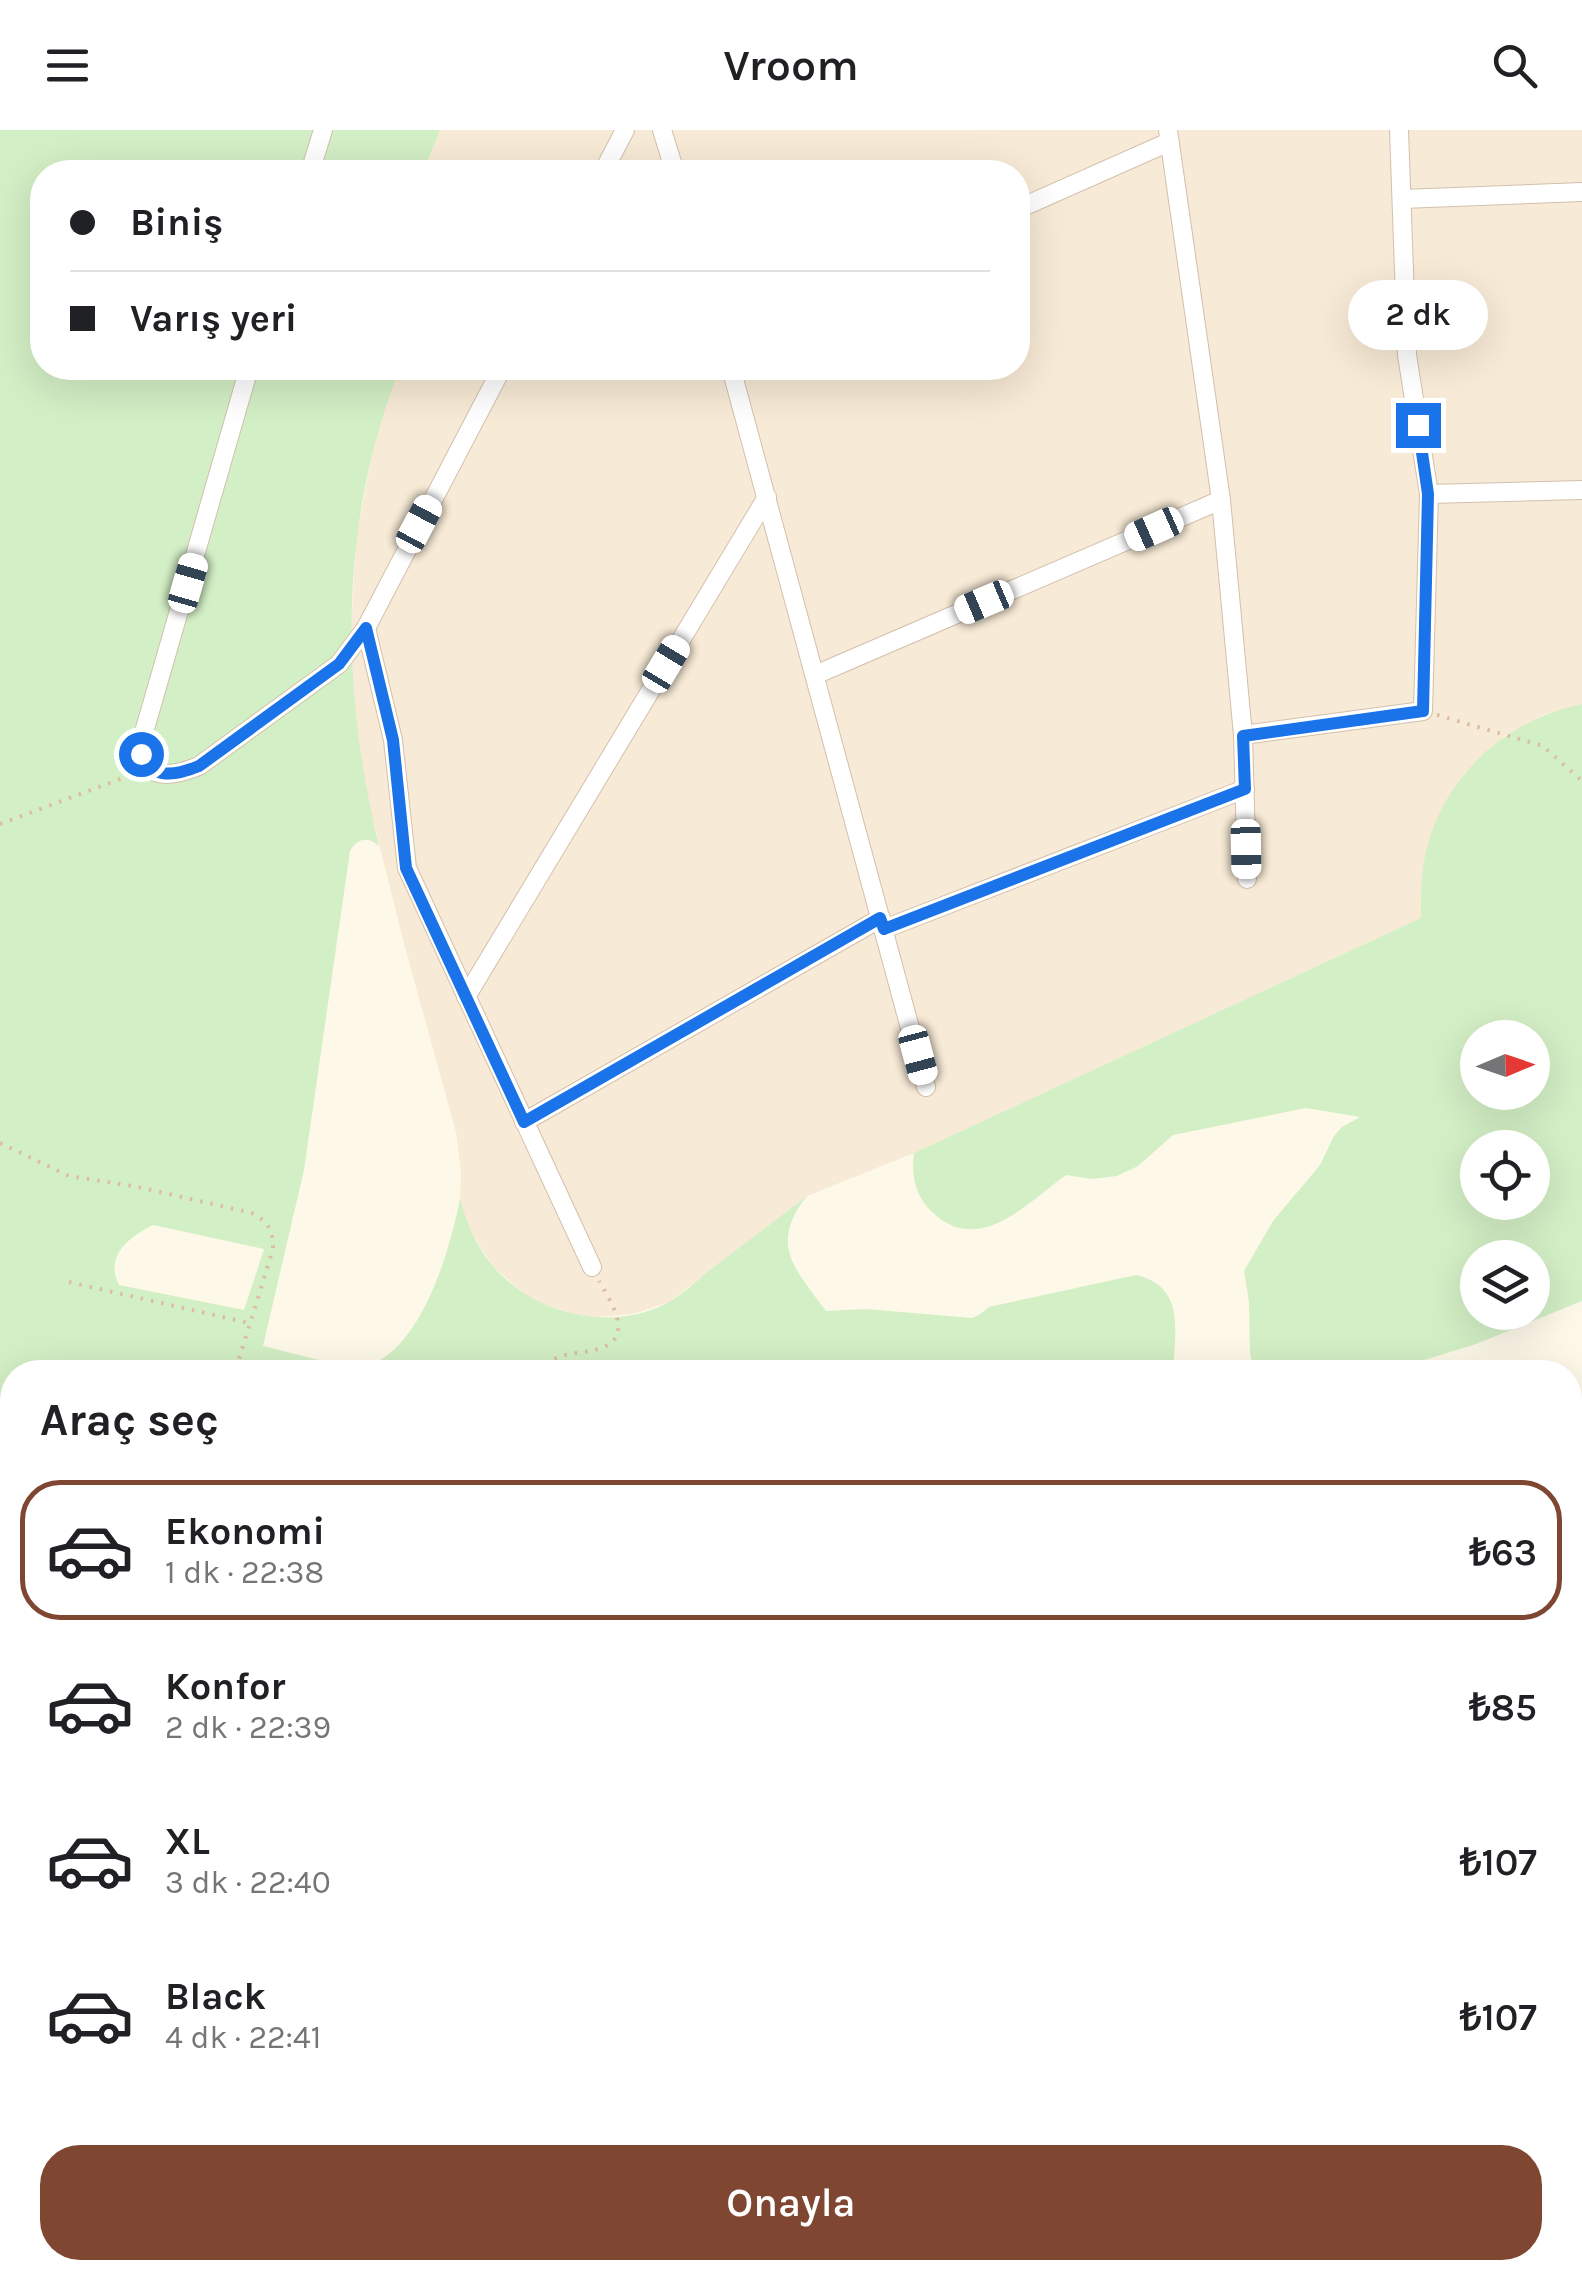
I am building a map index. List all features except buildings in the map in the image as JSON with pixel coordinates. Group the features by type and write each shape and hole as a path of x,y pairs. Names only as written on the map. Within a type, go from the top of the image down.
{"street":[{"path":"314,160 324,130"},
{"path":"609,160 625,130"},
{"path":"662,130 671,160"},
{"path":"1243,736 1423,711 1428,494 1408,355 1399,130"},
{"path":"1030,203 1168,136 1221,500 1243,736 1247,879"},
{"path":"1402,199 1582,192"},
{"path":"246,380 140,746 144,762 164,774 199,766 339,664 366,628 496,380"},
{"path":"735,380 926,1087"},
{"path":"1428,494 1582,490"},
{"path":"466,997 767,497"},
{"path":"815,676 1221,500"},
{"path":"366,628 393,740 406,868 592,1267"},
{"path":"524,1122 882,924 1245,789"}],"path":[{"path":"1423,711 1543,746 1582,781"},
{"path":"0,824 150,768"},
{"path":"0,1144 69,1176 138,1187 260,1217 271,1231 274,1249 239,1360"},
{"path":"552,1360 605,1348 617,1333 618,1317 592,1267"},
{"path":"69,1282 251,1324"}],"shaded area":[{"path":"440,130 1582,130 1582,704 1543,715 1506,735 1460,779 1431,835 1422,876 1421,918 914,1153 807,1196 669,1302 633,1314 596,1317 540,1303 494,1267 464,1217 456,1132 406,951 361,761 351,633 356,540 373,448 395,380 1030,380 1030,160 428,160"}],"green space":[{"path":"0,130 440,130 428,160 30,160 30,380 396,380 366,485 352,605 357,726 379,846 363,840 350,851 304,1170 263,1346 321,1360 0,1360","holes":["153,1225 264,1249 244,1310 119,1285 115,1275 117,1256 135,1235"]},
{"path":"1582,704 1582,1301 1550,1314 1550,1240 1460,1240 1460,1330 1511,1330 1425,1360 1252,1360 1244,1271 1273,1221 1320,1165 1334,1136 1360,1117 1306,1108 1173,1135 1138,1166 1117,1176 1092,1179 1066,1175 1019,1211 984,1228 966,1229 949,1224 926,1205 915,1184 914,1153 1421,918 1425,856 1433,827 1462,777 1503,738 1527,723"},
{"path":"807,1196 795,1213 788,1243 797,1270 826,1311 866,1309 972,1318 989,1307 1136,1275 1163,1289 1170,1300 1175,1327 1174,1360 380,1360 401,1343 429,1297 449,1244 460,1198 477,1242 493,1266 529,1296 574,1314 622,1317 667,1303"}],"route":[{"path":"141,754 150,768 164,774 199,766 339,664 366,628 393,740 406,868 524,1122 880,918 884,929 1245,789 1243,736 1423,711 1428,494 1418,425"}]}
